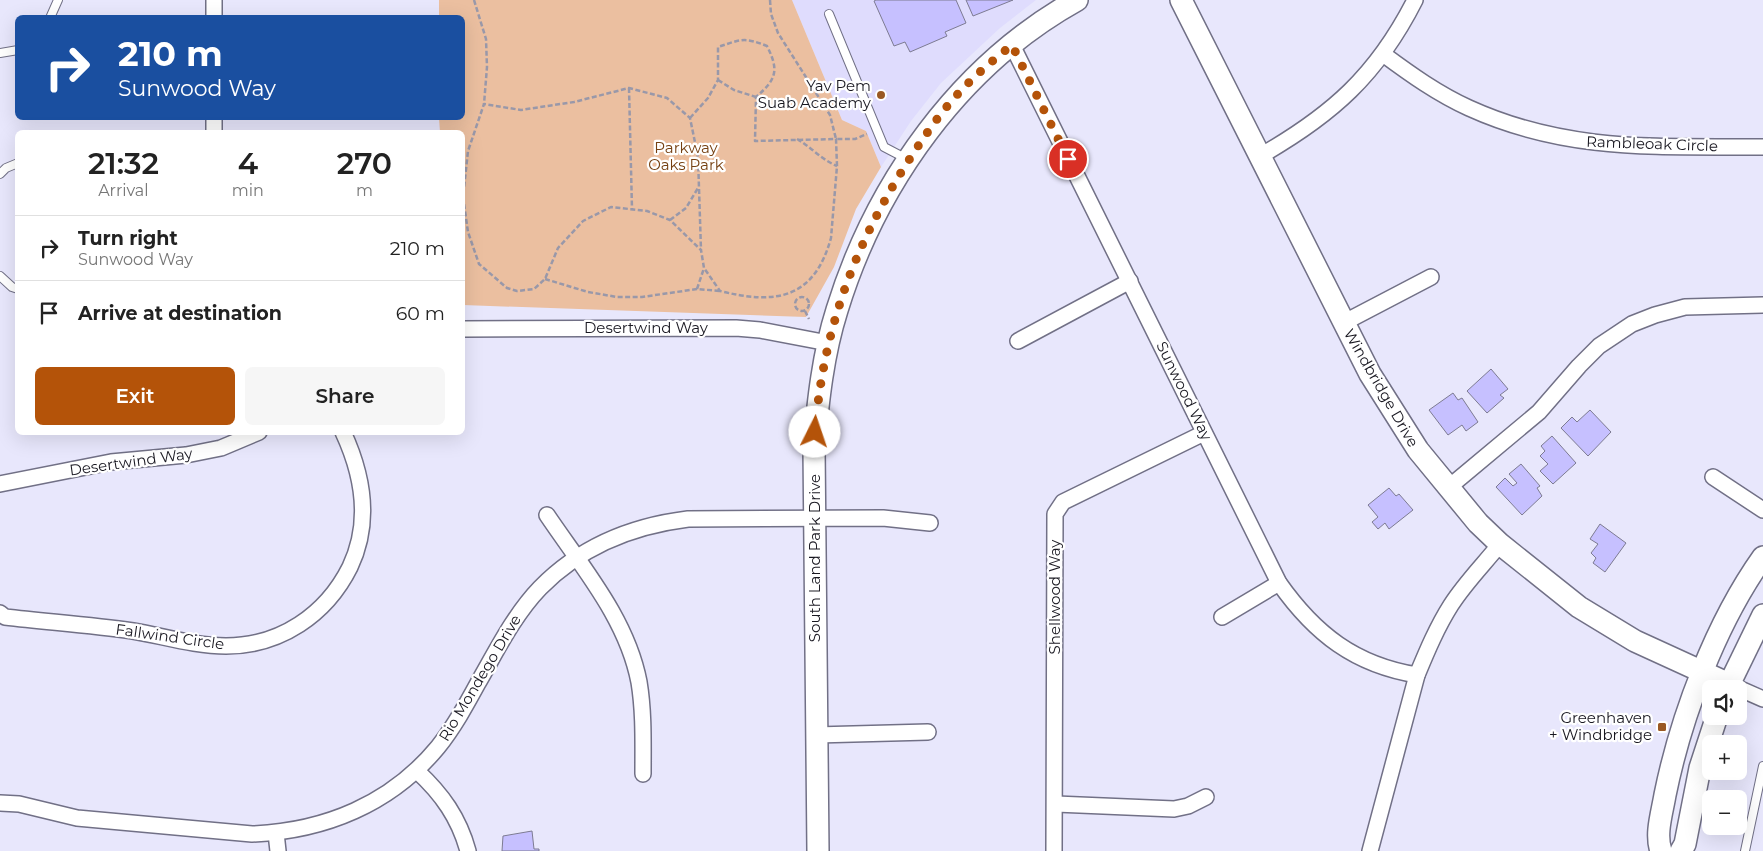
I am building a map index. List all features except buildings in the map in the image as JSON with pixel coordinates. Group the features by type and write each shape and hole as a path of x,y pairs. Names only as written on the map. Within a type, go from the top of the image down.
{"street":[{"path":"214,0 214,15"},
{"name":"South Land Park Drive","path":"818,851 814,448 817,411 828,343 840,302 867,232 889,192 930,126 955,97 1012,45 1039,23 1077,0"},
{"name":"Windbridge Drive","path":"1182,0 1343,323 1391,411 1418,450 1448,488 1500,544 1586,612 1635,641 1716,680"},
{"path":"1260,156 1309,127 1358,84 1383,54 1404,22 1415,0"},
{"name":"Sunwood Way","path":"1012,45 1279,583 1310,622 1330,640 1371,663 1393,671 1417,675"},
{"name":"Rambleoak Circle","path":"1383,54 1419,80 1451,99 1493,118 1532,132 1593,143 1632,146 1763,147"},
{"path":"1343,323 1431,277"},
{"path":"1018,341 1130,282"},
{"path":"1448,488 1539,412 1598,346 1632,324 1655,315 1685,307 1763,305"},
{"name":"Desertwind Way","path":"465,329 736,328 760,330 828,343"},
{"name":"Shellwood Way","path":"1054,851 1056,804 1055,514 1063,502 1204,433"},
{"name":"Desertwind Way","path":"0,484 111,462 186,455 220,448 249,435"},
{"name":"Fallwind Circle","path":"0,613 5,617 120,630 226,646 258,642 291,630 317,611 337,590 352,562 359,541 363,520 362,488 356,463 344,435"},
{"path":"1713,477 1763,510"},
{"path":"547,515 609,606 631,653 638,680 642,708 643,774"},
{"name":"Rio Mondego Drive","path":"0,803 20,804 77,818 252,834 276,833 313,827 340,819 366,807 390,792 417,771 453,728 522,609 559,570 609,539 634,529 661,522 688,519 883,518 930,524"},
{"path":"1370,851 1417,675 1439,626 1452,603 1500,544"},
{"path":"1661,851 1658,841 1672,761 1685,718 1702,673 1726,622 1753,570 1763,557"},
{"path":"1222,616 1279,583"},
{"path":"1731,680 1763,615"},
{"path":"1747,693 1763,699"},
{"path":"1681,851 1685,844 1700,768 1714,725"},
{"path":"816,735 928,732"},
{"path":"417,771 442,796 452,811 463,832 468,851"},
{"path":"1056,804 1174,809 1188,806 1206,797"},
{"path":"276,833 278,851"}],"lane":[{"path":"51,15 58,0"},
{"path":"829,14 884,147 909,160"},
{"path":"0,53 15,50"},
{"path":"0,174 6,168 15,164"},
{"path":"0,276 15,288"},
{"path":"1745,851 1763,766"}],"path":[{"path":"465,174 468,151 484,104 487,68 486,39 474,0"},
{"path":"545,279 588,292 617,297 697,289 720,291 736,295 777,298 794,292 815,274 828,248 834,213 837,166 836,139 830,115 778,33 771,14 770,0"},
{"path":"690,118 708,98 718,80 718,47 742,39 749,39 767,46 775,62 774,74 764,90 756,97 756,141 855,139 868,134"},
{"path":"718,80 734,90 756,97"},
{"path":"484,104 521,110 574,102 629,88 667,98 690,118 698,157 700,250 704,268 720,291"},
{"path":"629,88 632,210"},
{"path":"796,139 808,145 827,162 837,166"},
{"path":"670,220 686,208 699,187"},
{"path":"465,214 468,232 479,264 507,288 516,291 534,289 545,279 558,248 583,221 610,207 646,211 670,220 700,250"},
{"path":"697,289 704,268"},
{"path":"794,292 798,298"},
{"path":"798,298 802,297 808,300 810,305 805,311"},
{"path":"798,298 795,302 796,309 805,311 809,318"}],"shaded area":[{"name":"Yav Pem Suab Academy","path":"792,0 1036,0 1000,28 941,83 911,121 881,167 866,131 842,120"}],"green space":[{"name":"Parkway Oaks Park","path":"439,0 792,0 842,120 866,131 881,167 856,209 834,267 806,317 465,305 465,130 440,130 439,120 465,120 465,15 439,15"}],"place":[{"name":"Yav Pem Suab Academy","path":"881,95"},
{"name":"Greenhaven + Windbridge","path":"1662,727"}],"route":[{"path":"815,432 818,401 828,343 847,281 867,232 889,192 930,126 963,88 1012,45 1068,159"}]}
